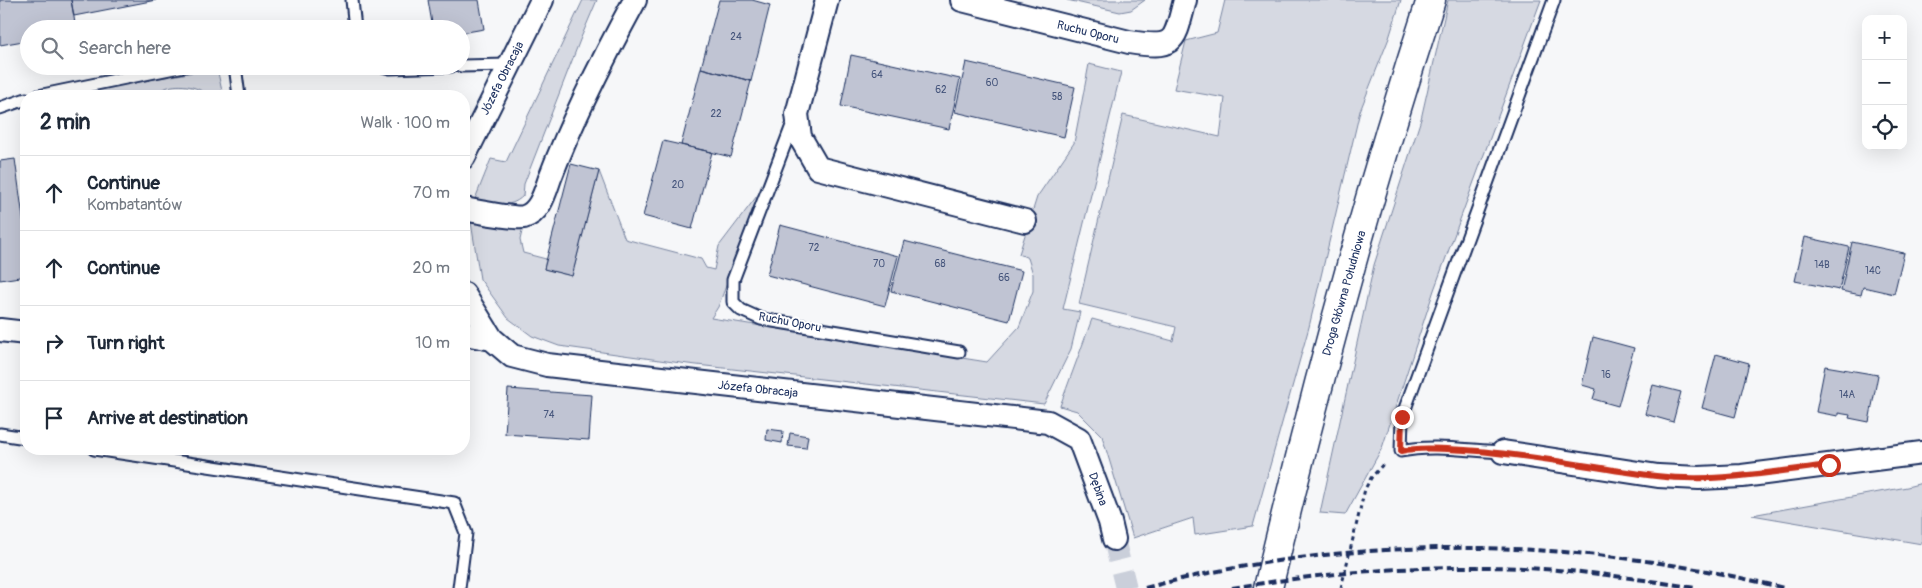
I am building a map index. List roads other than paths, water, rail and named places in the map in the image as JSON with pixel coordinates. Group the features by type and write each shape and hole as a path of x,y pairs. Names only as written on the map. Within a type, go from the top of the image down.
{"main road":[{"name":"Droga Główna Południowa","path":"1268,588 1302,447 1344,290 1412,57 1431,0"}],"street":[{"name":"Józefa Obracaja","path":"470,145 542,0"},
{"path":"470,210 523,218 534,212 610,46 635,0"},
{"name":"Ruchu Oporu","path":"827,0 797,114 800,136 818,168 1024,221"},
{"name":"Ruchu Oporu","path":"962,0 1129,42 1153,46 1166,44 1175,36 1185,0"},
{"name":"Józefa Obracaja","path":"470,304 492,339 512,356 547,365 1048,422 1080,439"},
{"path":"0,330 20,332"},
{"path":"470,335 492,339"},
{"name":"Dębina","path":"1080,439 1110,522 1114,539"},
{"path":"1503,452 1658,476 1699,478 1742,476 1922,453"}],"lane":[{"path":"352,0 354,20"},
{"path":"1503,452 1427,448 1401,451 1402,417 1554,0"},
{"path":"470,66 509,65"},
{"path":"76,90 143,75"},
{"path":"236,75 238,90"},
{"path":"0,108 20,101"},
{"name":"Ruchu Oporu","path":"797,114 733,280 734,302 742,310 761,319 959,352"},
{"path":"0,434 20,437"},
{"path":"133,455 454,504 466,533 459,588"}],"tunnel":[{"path":"1114,539 1126,588"}],"railway":[{"path":"1145,588 1223,570 1303,557 1384,550 1464,548 1545,551 1626,558 1706,571 1784,588"},
{"path":"1232,588 1268,582 1377,570 1450,567 1545,569 1632,578 1696,588"}]}
